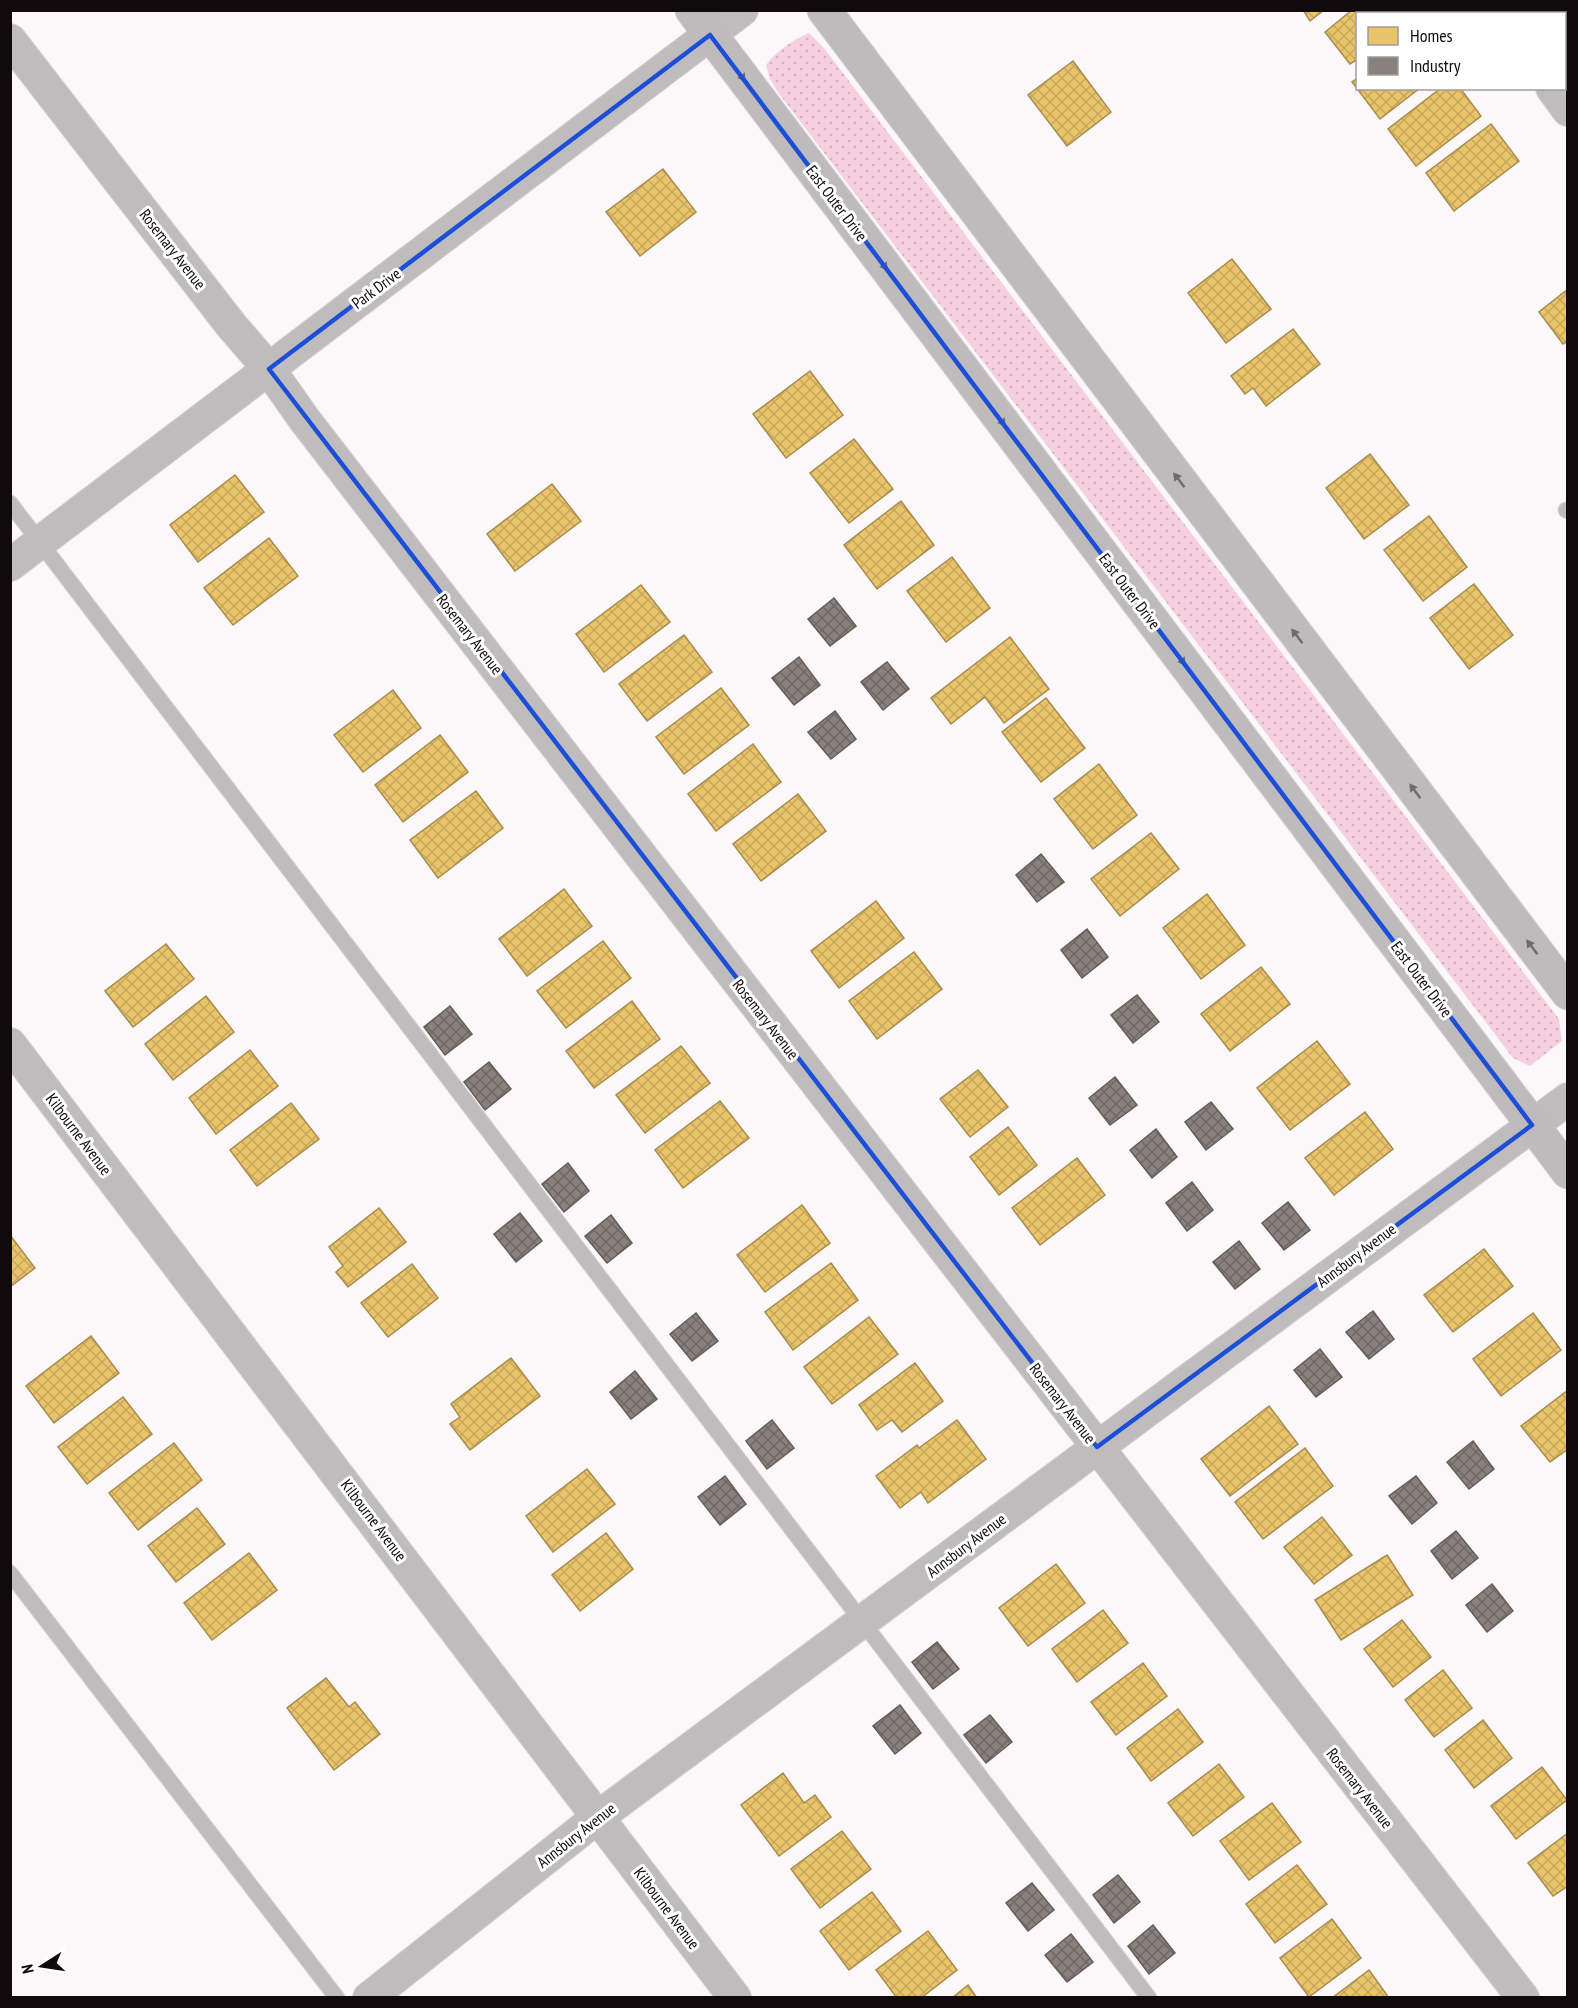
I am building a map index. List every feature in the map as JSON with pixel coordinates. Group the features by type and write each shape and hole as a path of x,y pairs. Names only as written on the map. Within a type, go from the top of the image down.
{"street":[{"name":"Park Drive","path":"10,565 269,369 701,23 742,10"},
{"path":"824,10 1568,993"},
{"name":"East Outer Drive","path":"701,23 1568,1172"},
{"name":"Rosemary Avenue","path":"10,40 231,325 269,369 311,428 1522,1998"},
{"path":"1553,90 1568,110"},
{"name":"Kilbourne Avenue","path":"10,1044 581,1792 735,1998"},
{"name":"Annsbury Avenue","path":"369,1998 598,1817 1568,1098"}],"lane":[{"path":"10,503 1149,1998"},
{"path":"10,1573 337,1998"}],"highlighted area":[{"path":"710,35 1532,1125 1097,1447 269,369"}],"shaded area":[{"path":"809,33 824,48 1559,1019 1562,1041 1530,1066 1513,1058 777,91 766,65 785,46"}],"building: Homes":[{"path":"1303,10 1324,10 1310,21"},
{"path":"1352,10 1397,10 1398,12 1356,12 1356,60 1350,64 1325,32"},
{"path":"1073,61 1111,112 1067,146 1028,95"},
{"path":"1358,90 1417,90 1380,119"},
{"path":"1438,90 1462,90 1481,116 1416,166 1388,129"},
{"path":"1491,124 1519,161 1454,211 1426,173"},
{"path":"663,169 696,212 640,256 606,212"},
{"path":"1232,259 1271,309 1226,343 1188,293"},
{"path":"1568,289 1568,341 1563,344 1539,312"},
{"path":"1293,329 1320,364 1266,406 1253,388 1245,394 1231,376"},
{"path":"810,371 843,415 786,458 753,414"},
{"path":"854,439 893,489 849,523 810,473"},
{"path":"1370,454 1409,505 1364,539 1326,488"},
{"path":"235,475 264,512 198,562 170,525"},
{"path":"552,484 581,521 515,571 487,534"},
{"path":"901,501 934,545 877,589 844,545"},
{"path":"1429,516 1467,567 1423,601 1384,550"},
{"path":"269,538 298,576 233,625 204,588"},
{"path":"952,557 990,608 946,642 907,591"},
{"path":"1474,584 1513,635 1469,669 1430,618"},
{"path":"641,585 670,622 604,672 576,634"},
{"path":"684,635 712,672 647,721 619,684"},
{"path":"1010,637 1049,689 1004,723 985,697 951,724 931,698"},
{"path":"721,688 749,725 684,774 656,737"},
{"path":"393,690 421,728 363,772 334,735"},
{"path":"1046,698 1085,748 1041,782 1002,732"},
{"path":"440,735 468,772 403,822 375,785"},
{"path":"753,744 781,782 716,831 688,794"},
{"path":"1099,764 1137,815 1093,849 1054,799"},
{"path":"476,791 503,828 438,878 410,840"},
{"path":"798,794 826,831 761,881 733,844"},
{"path":"1151,833 1179,869 1120,916 1091,879"},
{"path":"564,889 592,926 527,976 499,939"},
{"path":"1207,894 1245,945 1201,979 1163,928"},
{"path":"876,901 904,938 839,988 811,951"},
{"path":"603,941 631,978 566,1028 537,991"},
{"path":"166,944 194,979 133,1027 105,991"},
{"path":"914,952 942,989 877,1039 849,1001"},
{"path":"1261,967 1290,1004 1230,1051 1201,1014"},
{"path":"206,996 234,1032 173,1080 145,1044"},
{"path":"632,1001 660,1039 594,1088 566,1051"},
{"path":"1317,1041 1350,1084 1290,1130 1257,1088"},
{"path":"681,1046 710,1083 645,1133 616,1095"},
{"path":"250,1050 278,1086 216,1134 189,1098"},
{"path":"978,1070 1008,1107 970,1137 940,1099"},
{"path":"720,1101 749,1138 683,1188 655,1150"},
{"path":"291,1103 319,1139 257,1186 230,1150"},
{"path":"1365,1112 1393,1149 1334,1195 1305,1158"},
{"path":"1008,1127 1037,1165 999,1195 970,1157"},
{"path":"1077,1158 1105,1195 1040,1245 1012,1208"},
{"path":"802,1205 830,1243 765,1292 737,1255"},
{"path":"379,1208 406,1242 348,1287 336,1272 343,1266 329,1247"},
{"path":"10,1235 35,1268 10,1287"},
{"path":"1484,1249 1513,1286 1453,1332 1424,1295"},
{"path":"831,1263 858,1300 793,1350 765,1312"},
{"path":"412,1264 438,1298 388,1337 361,1303"},
{"path":"1533,1313 1561,1350 1501,1396 1473,1359"},
{"path":"869,1317 898,1354 832,1404 804,1367"},
{"path":"91,1336 119,1373 54,1423 26,1386"},
{"path":"511,1358 540,1396 470,1450 450,1424 460,1417 451,1404"},
{"path":"915,1363 943,1401 902,1432 892,1420 877,1430 859,1405"},
{"path":"1568,1390 1568,1449 1550,1462 1521,1426"},
{"path":"123,1397 152,1434 87,1484 58,1447"},
{"path":"1269,1406 1298,1444 1230,1496 1201,1459"},
{"path":"957,1420 986,1459 928,1503 921,1492 900,1508 876,1476 917,1445 919,1448"},
{"path":"174,1443 202,1480 138,1530 109,1493"},
{"path":"1305,1448 1333,1486 1263,1539 1235,1502"},
{"path":"587,1469 615,1504 553,1552 526,1516"},
{"path":"197,1508 225,1544 176,1582 148,1546"},
{"path":"1322,1517 1352,1555 1314,1584 1284,1547"},
{"path":"606,1533 633,1569 580,1611 552,1575"},
{"path":"249,1553 277,1590 212,1640 184,1603"},
{"path":"1387,1555 1413,1595 1341,1640 1315,1600"},
{"path":"1056,1564 1085,1603 1028,1646 999,1608"},
{"path":"1103,1610 1128,1643 1077,1682 1052,1649"},
{"path":"1402,1620 1431,1657 1393,1687 1364,1649"},
{"path":"1143,1663 1167,1696 1116,1735 1091,1702"},
{"path":"1443,1670 1472,1708 1434,1737 1405,1700"},
{"path":"326,1678 349,1707 355,1702 380,1734 334,1770 287,1708"},
{"path":"1178,1709 1203,1742 1151,1781 1127,1748"},
{"path":"1483,1720 1512,1758 1474,1788 1445,1750"},
{"path":"1219,1764 1244,1797 1193,1836 1168,1803"},
{"path":"1542,1767 1567,1800 1516,1839 1491,1806"},
{"path":"783,1773 804,1803 815,1795 831,1817 779,1856 741,1805"},
{"path":"1272,1803 1301,1842 1249,1880 1220,1841"},
{"path":"842,1831 871,1869 820,1908 791,1869"},
{"path":"1568,1833 1568,1886 1553,1896 1528,1863"},
{"path":"1297,1865 1327,1904 1275,1943 1246,1904"},
{"path":"872,1892 901,1931 849,1970 820,1931"},
{"path":"1332,1919 1361,1958 1309,1997 1280,1958"},
{"path":"928,1931 957,1970 921,1998 897,1998 876,1970"},
{"path":"1369,1970 1389,1998 1332,1998"},
{"path":"968,1985 977,1998 952,1998"}],"building: Industry":[{"path":"834,598 856,626 830,646 808,619"},
{"path":"799,657 820,685 794,705 772,678"},
{"path":"887,662 909,689 883,710 861,682"},
{"path":"835,711 856,739 831,759 808,732"},
{"path":"1041,854 1064,882 1037,902 1016,875"},
{"path":"1087,929 1108,957 1082,978 1061,950"},
{"path":"1137,995 1159,1022 1133,1043 1111,1015"},
{"path":"450,1006 472,1034 445,1055 424,1027"},
{"path":"489,1062 511,1089 485,1110 464,1082"},
{"path":"1115,1077 1137,1105 1110,1125 1089,1098"},
{"path":"1211,1102 1233,1129 1206,1150 1185,1122"},
{"path":"1156,1129 1177,1157 1152,1178 1130,1150"},
{"path":"568,1163 589,1191 564,1212 542,1184"},
{"path":"1192,1182 1213,1210 1187,1231 1166,1203"},
{"path":"1288,1202 1310,1230 1284,1250 1262,1223"},
{"path":"520,1213 542,1241 516,1262 494,1234"},
{"path":"611,1215 632,1243 607,1263 585,1236"},
{"path":"1239,1241 1260,1269 1235,1289 1213,1262"},
{"path":"1373,1311 1394,1339 1369,1359 1346,1332"},
{"path":"696,1313 718,1341 692,1361 670,1334"},
{"path":"1320,1349 1342,1377 1316,1397 1294,1370"},
{"path":"635,1371 657,1399 631,1419 610,1392"},
{"path":"772,1420 794,1448 767,1469 746,1441"},
{"path":"1473,1441 1494,1469 1469,1489 1447,1462"},
{"path":"725,1476 746,1504 720,1525 698,1497"},
{"path":"1416,1476 1437,1503 1412,1524 1389,1496"},
{"path":"1456,1531 1478,1558 1452,1579 1431,1551"},
{"path":"1492,1584 1513,1611 1487,1632 1466,1605"},
{"path":"937,1642 959,1669 933,1689 912,1662"},
{"path":"900,1705 921,1733 895,1754 873,1726"},
{"path":"990,1715 1012,1742 986,1763 964,1735"},
{"path":"1118,1875 1140,1902 1114,1923 1093,1895"},
{"path":"1032,1883 1054,1910 1028,1931 1006,1903"},
{"path":"1153,1925 1175,1953 1149,1974 1128,1946"},
{"path":"1071,1934 1093,1962 1067,1982 1045,1955"}]}
